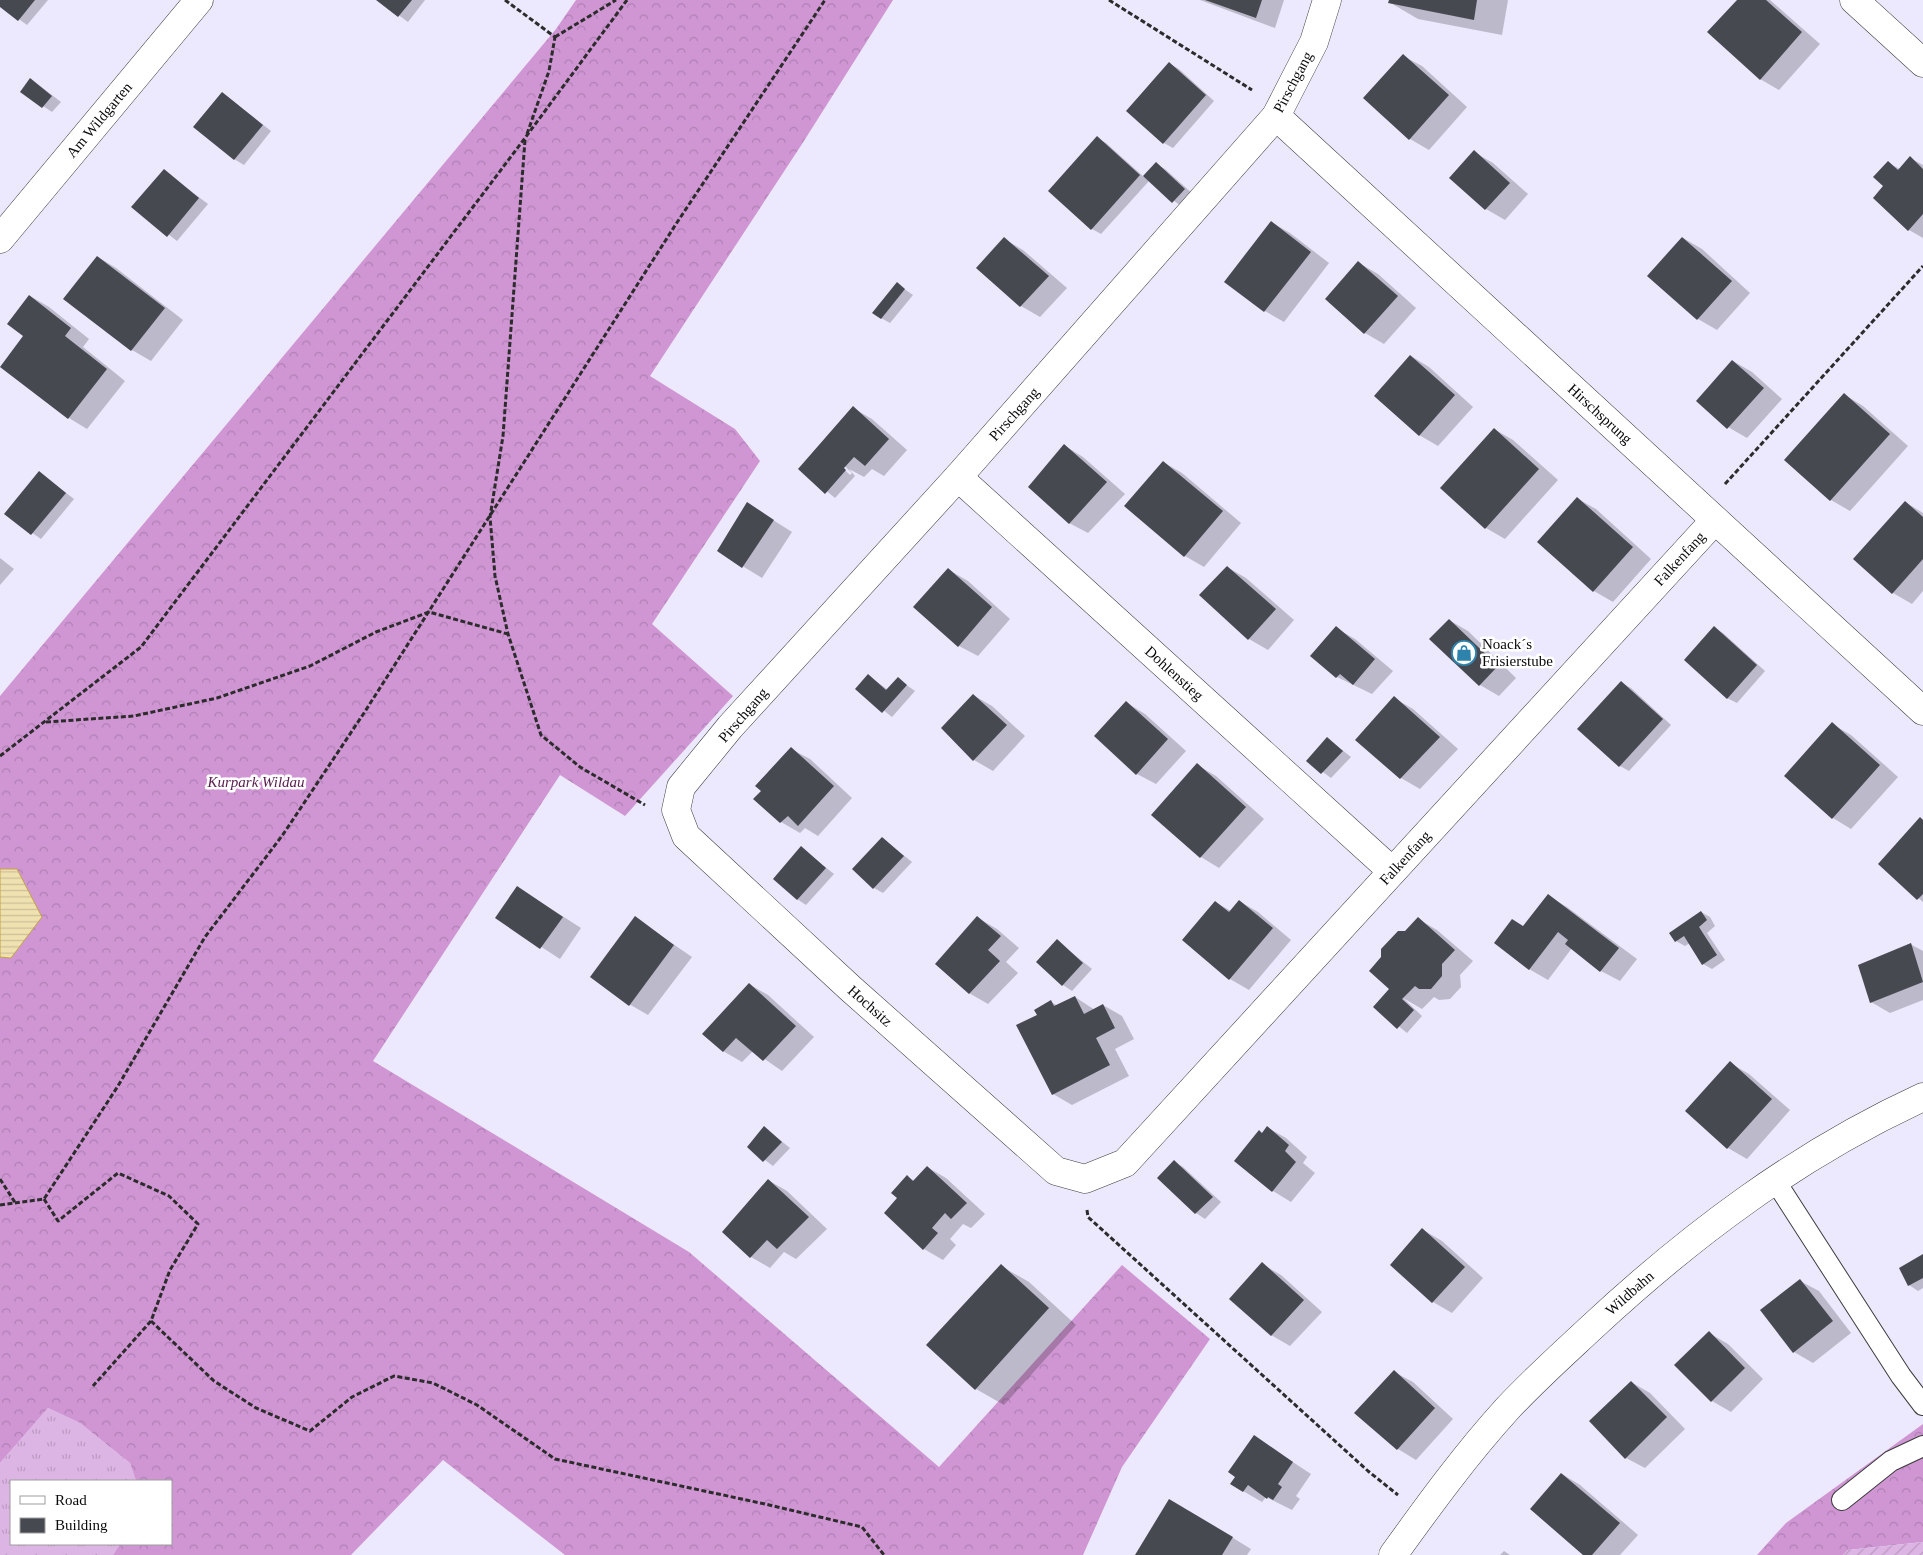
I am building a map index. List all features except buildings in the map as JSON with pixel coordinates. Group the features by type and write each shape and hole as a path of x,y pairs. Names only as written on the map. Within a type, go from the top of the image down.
{"street":[{"name":"Am Wildgarten","path":"0,239 199,0"},
{"name":"Pirschgang","path":"664,810 730,727 958,477 1276,116 1314,42 1327,0"},
{"path":"1854,0 1923,63"},
{"name":"Hirschsprung","path":"1276,116 1923,711"},
{"name":"Dohlenstieg","path":"958,477 1392,871"},
{"name":"Falkenfang","path":"1085,1179 1125,1163 1392,871 1709,514"},
{"name":"Hochsitz","path":"664,810 686,836 850,988 1056,1171 1085,1179"},
{"name":"Wildbahn","path":"1393,1555 1506,1410 1549,1367 1670,1257 1774,1179 1868,1123 1923,1097"}],"lane":[{"path":"1774,1179 1901,1376 1923,1405"},
{"path":"1842,1500 1891,1460 1923,1446"}],"path":[{"path":"505,0 555,37"},
{"path":"616,0 555,37 549,71 525,138 503,436 490,517 495,576 508,634 541,735 580,767 664,810"},
{"path":"0,756 140,647 627,0"},
{"path":"0,1205 16,1204 44,1198 118,1086 206,937 282,836 429,612 676,224 825,0"},
{"path":"1109,0 1258,94 1276,116"},
{"path":"1709,514 1923,266"},
{"path":"44,722 134,716 217,698 310,666 376,632 429,612 508,634"},
{"path":"44,1198 58,1221 118,1173 169,1196 198,1224 170,1270 151,1321 92,1386"},
{"path":"0,1179 16,1204"},
{"path":"1085,1179 1088,1216 1368,1471 1404,1500"},
{"path":"151,1321 214,1380 256,1408 310,1431 352,1397 394,1376 433,1384 477,1405 555,1459 862,1527 884,1555"}],"green space":[{"name":"Kurpark Wildau","path":"576,0 893,0 802,144 650,376 735,429 760,461 652,624 733,696 625,816 560,775 373,1061 689,1252 939,1467 1122,1265 1210,1339 1122,1467 1083,1555 565,1555 443,1460 351,1555 113,1555 119,1545 172,1545 172,1480 136,1480 130,1463 80,1423 48,1408 0,1463 0,957 11,958 17,869 0,869 0,696 556,29"},
{"path":"48,1408 80,1423 130,1463 136,1480 10,1480 10,1545 119,1545 113,1555 0,1555 0,1463"},
{"path":"1923,1424 1923,1542 1848,1550 1843,1555 1757,1555 1786,1523"},
{"path":"1923,1542 1923,1555 1843,1555 1848,1550"}],"shaded area":[{"path":"0,869 17,869 42,917 11,958 0,957"}],"place":[{"name":"Noack´s Frisierstube","path":"1464,653"}]}
